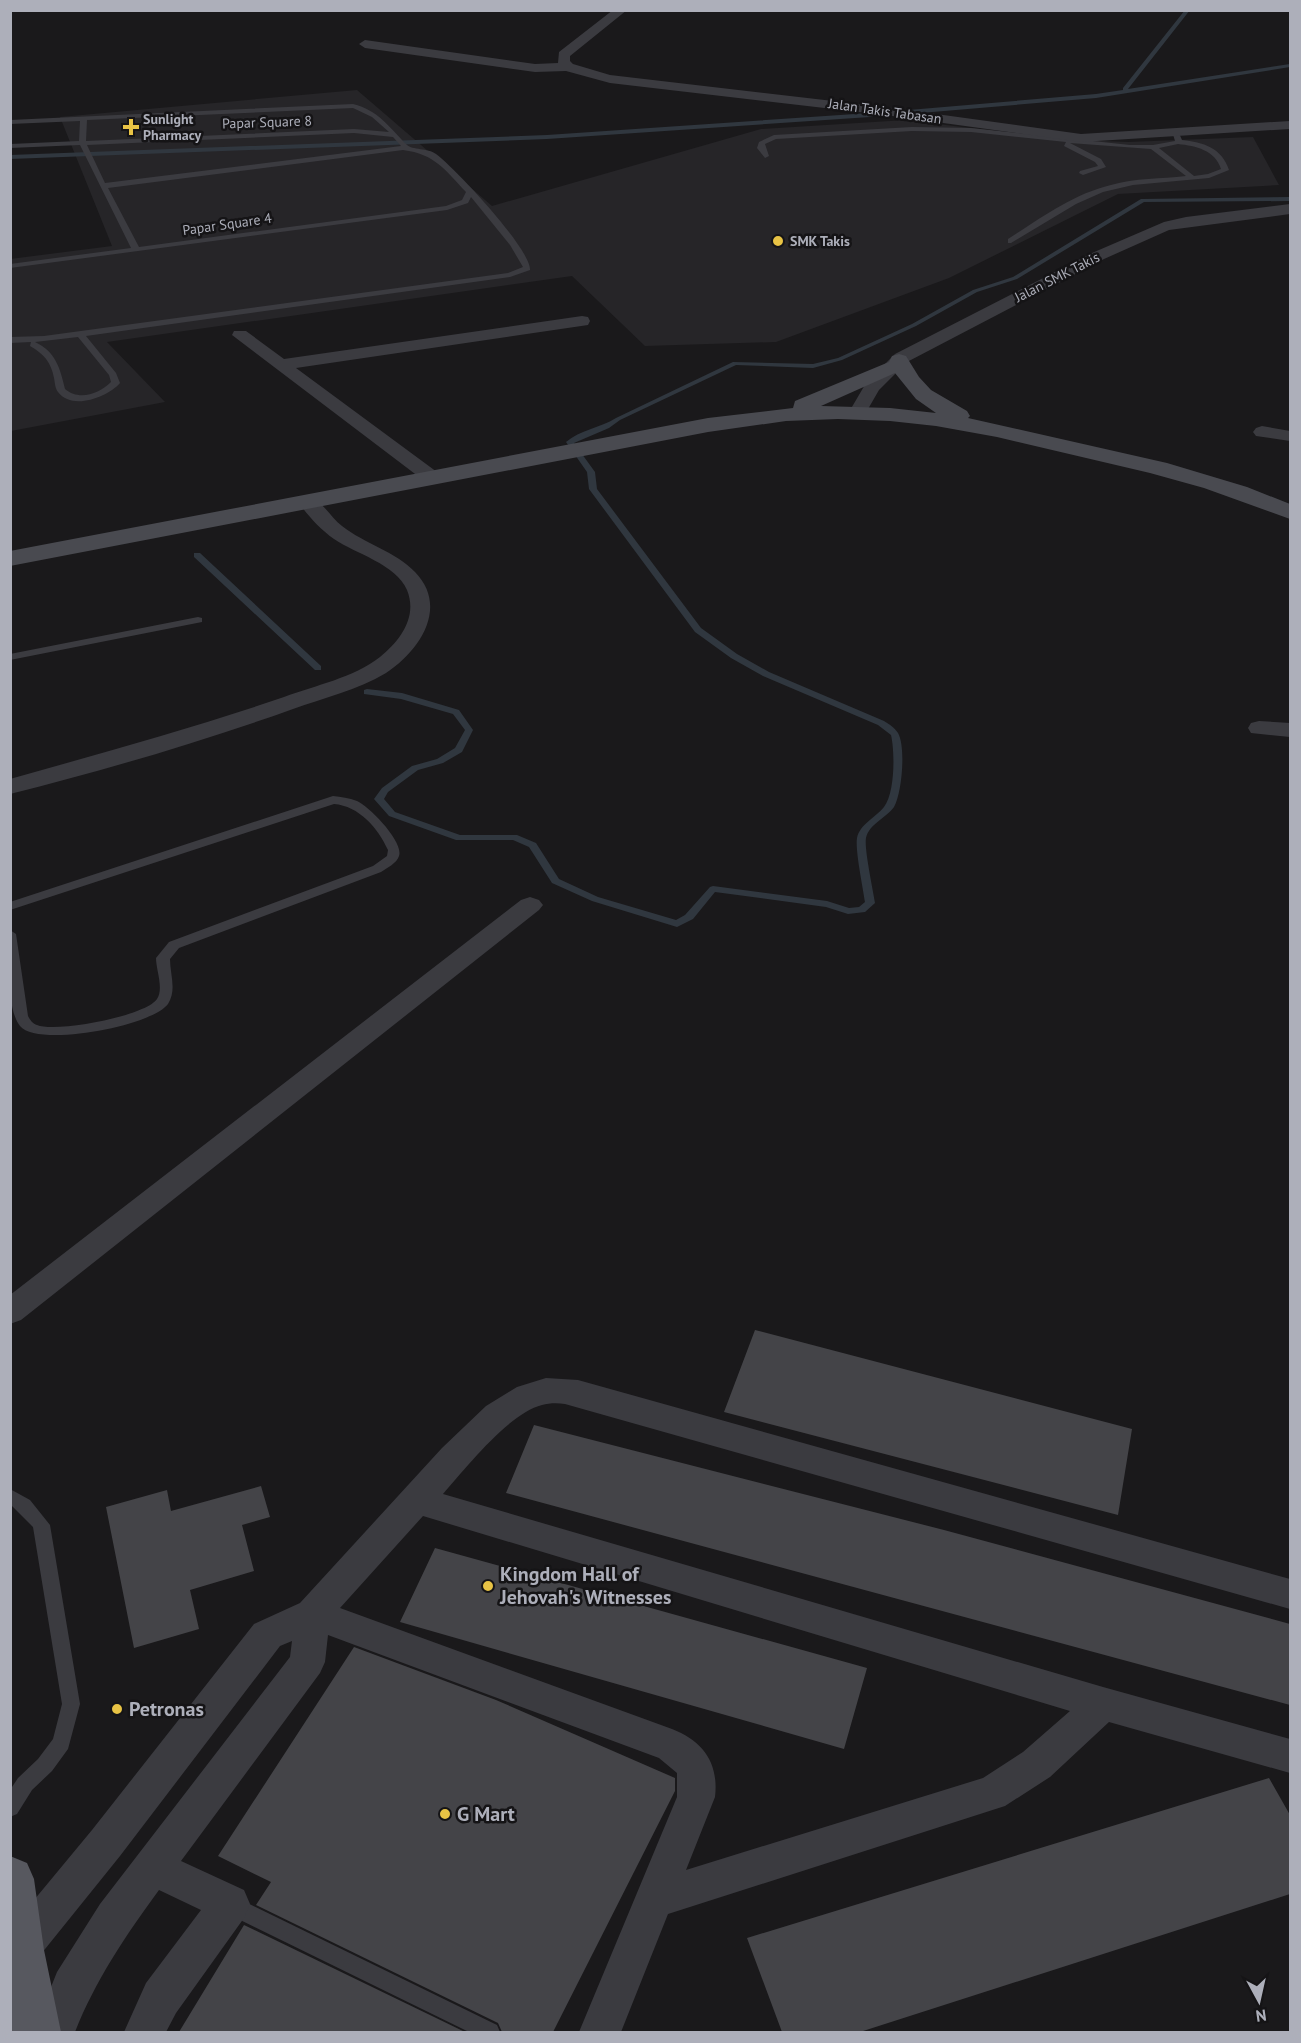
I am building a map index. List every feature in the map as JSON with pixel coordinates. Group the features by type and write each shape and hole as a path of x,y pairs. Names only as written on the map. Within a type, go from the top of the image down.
{"main road":[{"path":"782,415 894,364 915,389 927,399 978,427"},
{"path":"10,560 727,422 782,415 858,412 916,417 978,427 1158,467 1223,486 1290,512"},
{"path":"10,1879 15,1954 36,2032"}],"street":[{"path":"568,67 563,62 564,55 621,10"},
{"path":"365,44 535,68 568,67"},
{"name":"Jalan Takis Tabasan","path":"568,67 610,79 885,111 1081,138 1176,136 1290,125"},
{"name":"Jalan SMK Takis","path":"858,412 872,387 894,364 923,346 1098,256 1155,231 1215,217 1290,209"},
{"path":"281,365 582,321"},
{"path":"240,335 434,479"},
{"path":"1262,432 1290,436"},
{"path":"10,787 258,714 376,669 398,653 413,635 421,613 417,591 398,569 342,536 320,518 309,503"},
{"path":"1259,728 1290,730"},
{"path":"10,1312 530,905"},
{"path":"15,1954 106,1843 267,1635 313,1614 493,1419 529,1395 562,1390 578,1393 1290,1594"},
{"path":"416,1500 1103,1704 1290,1756"},
{"path":"54,2032 72,1987 114,1918 307,1662 313,1614"},
{"path":"313,1614 672,1746 686,1755 695,1767 699,1782 696,1797 600,2032"},
{"path":"656,1899 991,1793 1014,1783 1035,1767 1103,1704"},
{"path":"145,2032 161,1998 230,1904 152,1867"}],"lane":[{"path":"10,122 353,106 366,109 376,116 404,146"},
{"path":"346,131 366,126 376,116"},
{"path":"84,118 84,146 89,159 136,249"},
{"path":"765,156 761,143 774,137 912,129 959,130 1130,147 1153,147 1176,136 1217,153 1224,162 1225,170 1209,176 1115,186 1102,190 1070,204 1011,241"},
{"name":"Papar Square 8","path":"10,146 84,146 346,131 372,131 395,136"},
{"path":"1062,141 1098,161 1102,167 1083,173"},
{"path":"10,340 44,339 510,275 527,268 521,255 470,192 431,155 404,146 103,186"},
{"path":"1153,147 1185,170 1192,178"},
{"name":"Papar Square 4","path":"447,208 465,201 470,192"},
{"name":"Papar Square 4","path":"10,266 447,208 472,209 490,215"},
{"path":"33,344 51,357 61,390 69,395 93,397 110,391 116,383 112,375 80,334"},
{"path":"10,349 44,339"},
{"path":"10,657 198,620"},
{"path":"10,906 333,800 356,803 392,843 394,850 393,857 377,868 174,945 163,958 165,998 159,1006 135,1017 61,1032 40,1031 25,1024 21,1016 10,934"},
{"path":"10,1496 18,1499 31,1511 41,1525 71,1704 62,1743 25,1785 10,1808"},
{"path":"230,1904 490,2032"}],"shaded area":[{"path":"357,90 492,206 761,129 906,120 1057,139 1128,142 1253,137 1279,185 1118,194 949,278 776,342 645,346 572,276 107,342 165,402 11,431 10,259 112,246 60,117"}],"building":[{"path":"755,1330 1132,1429 1118,1515 724,1412"},
{"path":"534,1425 944,1530 1290,1624 1290,1705 506,1493"},
{"path":"261,1486 270,1517 242,1525 254,1571 190,1590 199,1629 134,1648 106,1507 167,1490 171,1511"},
{"path":"435,1548 867,1668 844,1749 400,1622"},
{"path":"354,1647 496,1700 675,1778 675,1791 553,2032 502,2032 498,2023 256,1905 271,1882 218,1856"},
{"path":"1269,1778 1290,1815 1290,1894 860,2032 782,2032 747,1938"},
{"path":"244,1925 465,2032 179,2032"}],"waterway":[{"path":"1129,91 1125,89 1188,10"},
{"path":"1129,91 1290,66"},
{"path":"10,157 547,137 885,114 1096,96 1129,91"},
{"path":"367,692 402,696 456,712 469,730 459,750 440,761 415,768 385,790 379,799 392,814 459,838 514,837 533,845 555,881 595,899 677,924 689,917 713,889 827,904 848,911 862,910 870,903 861,840 866,829 886,810 892,800 896,781 897,741 895,735 881,723 766,674 734,656 698,630 593,489 591,472 570,442 735,363 813,366 840,359 914,325 975,291 1015,278 1143,200 1290,199"},
{"path":"197,555 318,668"}],"place":[{"name":"Sunlight Pharmacy","path":"131,127"},
{"name":"SMK Takis","path":"778,241"},
{"name":"Kingdom Hall of Jehovah's Witnesses","path":"488,1586"},
{"name":"Petronas","path":"117,1709"},
{"name":"G Mart","path":"445,1814"}]}
